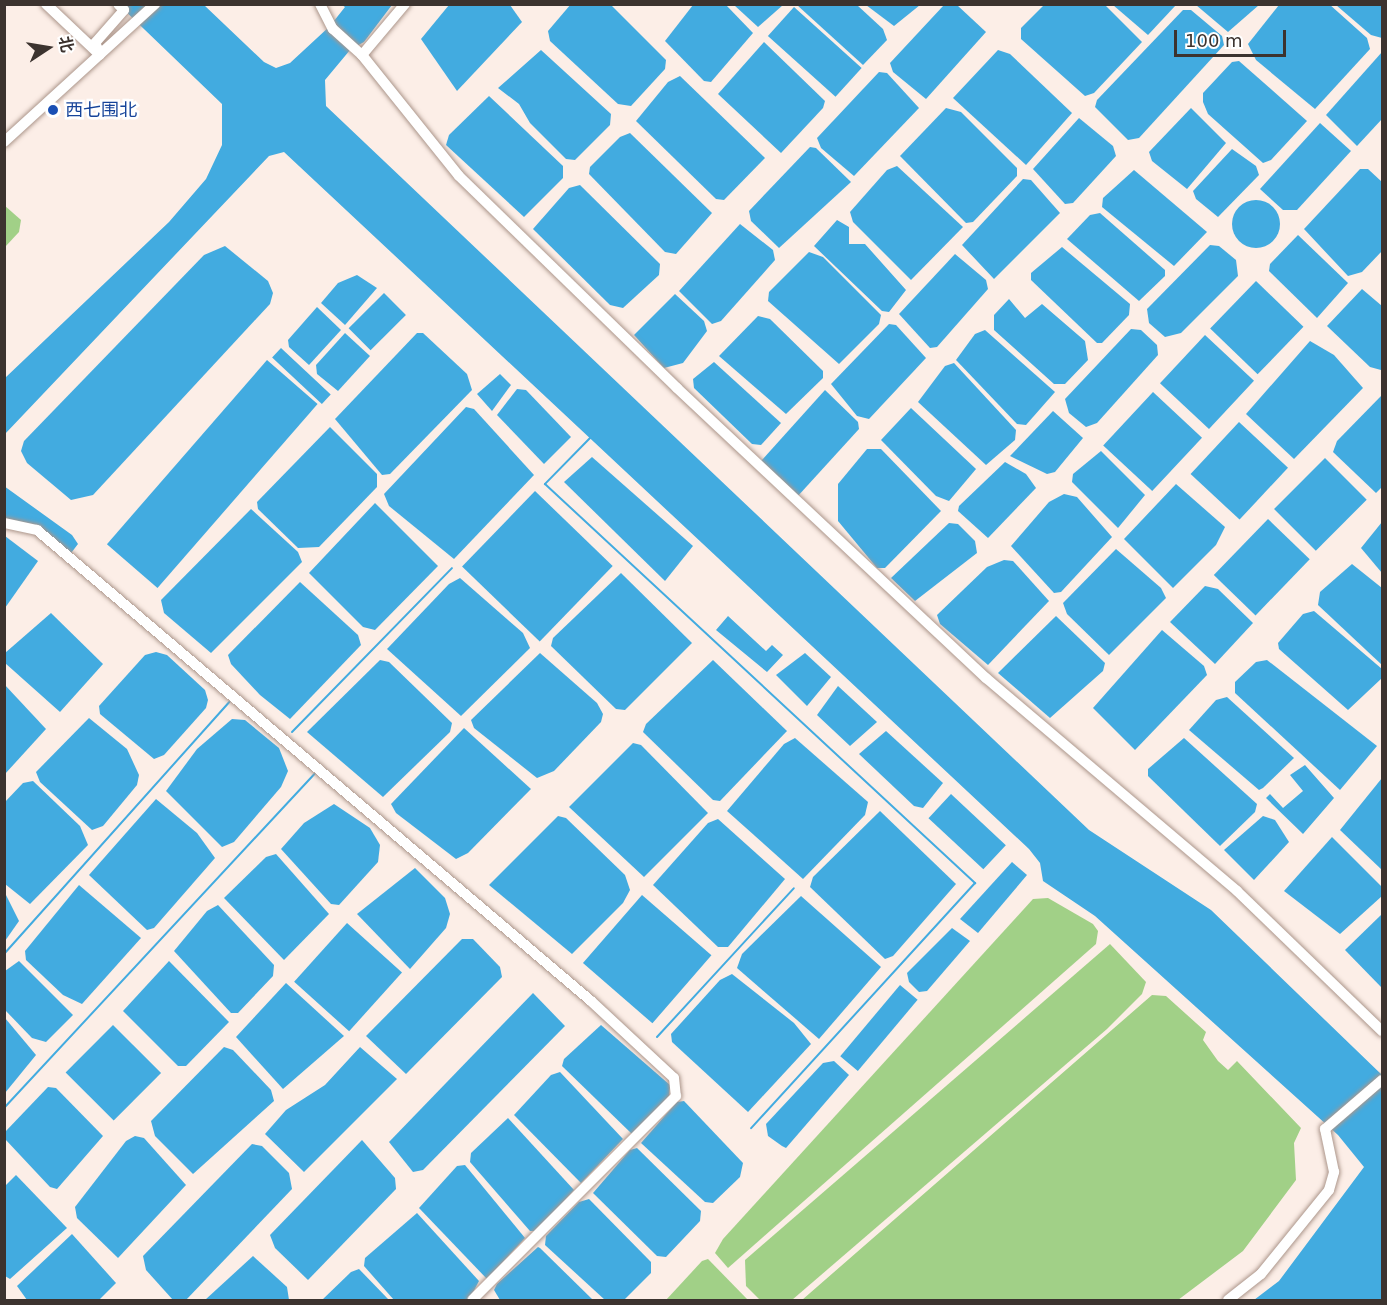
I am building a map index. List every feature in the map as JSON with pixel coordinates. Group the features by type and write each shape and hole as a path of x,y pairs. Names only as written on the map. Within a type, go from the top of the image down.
{"street":[{"path":"46,4 100,55"},
{"path":"100,55 95,44 124,10 118,4"},
{"path":"4,142 155,4"},
{"path":"362,55 405,4"},
{"path":"321,5 333,29 362,55 459,176 677,388 986,678 1236,891 1383,1031"},
{"path":"4,524 37,530 591,1001 674,1078 676,1096 472,1300"},
{"path":"1228,1300 1261,1274 1329,1190 1334,1172 1325,1129 1383,1080"}],"green space":[{"path":"4,205 21,220 19,232 5,247"},
{"path":"1048,898 1093,924 1098,931 1096,944 728,1268 715,1253 723,1239 1033,899"},
{"path":"1110,944 1146,982 1142,994 1107,1029 792,1300 760,1300 746,1286 745,1260"},
{"path":"1152,995 1166,996 1206,1032 1203,1040 1218,1061 1228,1070 1237,1061 1301,1128 1294,1143 1296,1180 1243,1251 1178,1300 802,1300"},
{"path":"708,1259 748,1300 666,1300 702,1261"}],"water":[{"path":"571,4 611,5 666,60 665,69 631,106 618,104 550,41 548,31"},
{"path":"1045,4 1105,5 1142,42 1094,93 1085,96 1021,39 1021,28"},
{"path":"1176,4 1148,35 1113,5"},
{"path":"1196,4 1259,5 1228,32"},
{"path":"1329,4 1367,38 1370,49 1315,109 1256,60 1248,44 1279,5"},
{"path":"119,5 204,5 264,62 276,68 290,63 330,26 345,7 342,5 392,5 364,42 350,50 325,80 326,106 1089,830 1211,910 1382,1075 1382,1300 1254,1300 1279,1281 1364,1167 1338,1135 1095,916 1043,881 1040,863 1029,849 284,152 269,156 5,434 5,378 169,222 206,179 222,145 222,104"},
{"path":"449,5 510,5 522,22 457,91 421,39"},
{"path":"693,5 726,5 753,33 711,82 704,81 665,41"},
{"path":"734,5 783,5 758,27"},
{"path":"797,5 857,5 883,29 887,40 863,65"},
{"path":"866,5 920,5 894,26"},
{"path":"944,5 957,5 986,32 926,99 893,72 890,63"},
{"path":"1336,5 1382,5 1382,38 1371,35"},
{"path":"794,7 862,68 836,97 768,36"},
{"path":"1183,10 1191,10 1222,36 1224,45 1139,138 1128,140 1095,107 1097,100"},
{"path":"764,42 825,101 823,108 781,153 718,94"},
{"path":"541,50 611,114 610,125 575,160 566,159 530,123 519,104 498,88"},
{"path":"998,50 1010,54 1072,113 1026,165 953,98"},
{"path":"1382,52 1382,119 1357,146 1326,115"},
{"path":"1239,61 1307,121 1271,160 1263,163 1208,114 1203,102 1203,93 1232,62"},
{"path":"879,72 887,73 919,108 854,176 821,148 817,138"},
{"path":"680,76 765,158 724,200 716,199 636,121 668,82"},
{"path":"489,96 563,166 563,178 524,217 446,145 449,135"},
{"path":"946,108 961,112 1017,168 1017,176 973,222 966,223 900,156"},
{"path":"1191,108 1226,143 1187,189 1152,161 1149,152"},
{"path":"1079,118 1113,146 1116,156 1073,203 1065,204 1033,169"},
{"path":"1320,123 1351,151 1297,210 1283,210 1260,189"},
{"path":"630,133 712,213 676,254 665,252 589,174 590,167 620,137"},
{"path":"810,147 816,148 851,182 779,248 751,221 749,211"},
{"path":"1232,149 1256,166 1259,175 1218,217 1196,199 1193,191"},
{"path":"897,166 963,227 911,280 853,222 850,212 887,170"},
{"path":"1360,169 1368,169 1382,182 1382,251 1362,272 1348,276 1304,229"},
{"path":"1134,170 1207,232 1174,266 1102,207 1103,198"},
{"path":"1023,179 1031,180 1060,213 994,279 962,245"},
{"path":"580,185 660,264 659,275 623,308 610,305 533,229 569,188"},
{"path":"1256,200 1273,207 1280,224 1273,241 1256,248 1239,241 1232,224 1239,207"},
{"path":"1100,213 1165,270 1165,276 1139,301 1067,239 1090,215"},
{"path":"837,220 849,227 849,244 865,244 906,290 889,312 882,311 814,246"},
{"path":"740,224 773,250 775,260 721,321 712,324 679,291"},
{"path":"1298,235 1348,283 1317,318 1269,271 1270,264"},
{"path":"1210,245 1219,246 1236,260 1238,276 1181,333 1165,337 1149,323 1147,309"},
{"path":"225,246 268,281 273,293 270,304 93,495 71,500 27,463 21,451 24,441 204,255"},
{"path":"1062,247 1130,304 1129,315 1102,343 1097,343 1031,280 1031,273"},
{"path":"809,252 823,257 881,315 879,324 839,364 768,301 769,292"},
{"path":"955,254 986,280 988,289 937,347 930,348 899,314"},
{"path":"357,275 377,288 345,325 321,303 338,283"},
{"path":"1256,281 1303,327 1258,374 1210,328"},
{"path":"1362,289 1382,306 1381,370 1370,367 1327,326"},
{"path":"384,293 406,315 371,350 349,328"},
{"path":"675,294 704,321 707,331 683,363 664,368 634,335"},
{"path":"1009,299 1025,318 1042,304 1085,341 1088,360 1065,384 1054,384 994,330 994,315"},
{"path":"317,307 341,330 309,365 289,347 288,340"},
{"path":"758,316 770,319 823,371 823,378 786,414 719,356"},
{"path":"889,324 896,325 926,358 869,419 857,416 831,384"},
{"path":"1131,329 1141,330 1157,345 1158,355 1097,423 1086,427 1069,413 1065,399"},
{"path":"985,330 1055,392 1026,425 1017,424 956,360 975,334"},
{"path":"345,333 370,356 338,391 317,374 316,365"},
{"path":"417,333 423,333 467,374 472,390 390,474 382,475 335,419"},
{"path":"1205,335 1254,381 1209,429 1160,383"},
{"path":"1310,341 1334,355 1363,388 1294,459 1246,414"},
{"path":"281,348 331,394 322,404 272,358"},
{"path":"267,360 318,404 157,588 107,544"},
{"path":"714,362 781,423 761,445 752,444 694,388 693,379"},
{"path":"954,363 1016,430 1015,440 986,465 918,402 945,366"},
{"path":"500,374 511,385 492,411 477,394"},
{"path":"517,389 526,390 571,437 544,464 497,415"},
{"path":"825,390 858,422 859,429 797,497 761,461"},
{"path":"1153,392 1202,438 1152,491 1103,445"},
{"path":"1382,395 1382,487 1376,493 1333,452 1337,441"},
{"path":"466,407 474,409 534,475 454,559 389,506 384,494"},
{"path":"911,408 976,469 949,501 936,496 881,440"},
{"path":"1053,411 1083,438 1055,472 1047,474 1010,456"},
{"path":"1239,422 1288,468 1240,520 1191,474"},
{"path":"330,427 377,474 377,487 319,547 298,548 258,509 257,502"},
{"path":"867,449 881,449 941,511 885,568 877,568 838,521 838,484"},
{"path":"1101,451 1145,495 1118,528 1072,482 1073,474"},
{"path":"592,457 693,546 665,581 564,482"},
{"path":"1325,458 1367,500 1316,551 1274,509"},
{"path":"1005,462 1026,474 1036,488 988,538 958,511 959,506"},
{"path":"1176,484 1225,527 1216,545 1173,588 1124,539"},
{"path":"4,486 72,535 78,544 68,557 33,528 5,523"},
{"path":"535,491 613,566 540,642 462,567"},
{"path":"1064,494 1077,497 1112,537 1061,592 1054,593 1011,546 1049,502"},
{"path":"375,503 438,566 375,630 363,627 309,573"},
{"path":"251,509 298,552 302,562 211,653 164,613 161,600"},
{"path":"1268,519 1310,559 1256,615 1214,575"},
{"path":"1382,522 1382,573 1361,548"},
{"path":"949,523 958,524 975,541 977,553 915,601 891,578"},
{"path":"4,536 38,561 5,608"},
{"path":"1116,549 1161,588 1166,598 1109,655 1067,614 1063,603"},
{"path":"1004,560 1013,561 1049,601 988,665 940,624 937,615 987,567"},
{"path":"1352,564 1382,588 1382,665 1318,605 1320,592"},
{"path":"621,573 692,643 625,710 616,709 551,646 553,638"},
{"path":"460,578 523,633 530,648 461,716 387,649 449,584"},
{"path":"300,582 358,635 361,645 290,719 260,695 231,664 228,655"},
{"path":"1205,586 1218,589 1253,623 1215,664 1170,622"},
{"path":"1314,611 1382,669 1382,678 1348,710 1279,649 1278,643 1303,614"},
{"path":"51,613 103,664 60,712 5,663 5,653"},
{"path":"728,616 766,651 772,645 783,655 767,672 716,630"},
{"path":"1056,616 1105,663 1103,671 1050,718 998,673"},
{"path":"1162,630 1204,666 1207,675 1135,750 1093,708"},
{"path":"156,652 167,655 205,690 208,700 206,708 164,755 154,759 100,714 99,706 145,655"},
{"path":"540,653 597,703 603,714 601,722 554,771 537,778 474,728 471,720"},
{"path":"805,653 831,677 807,706 776,675"},
{"path":"380,660 389,662 452,723 450,732 383,797 307,732"},
{"path":"713,660 787,731 720,801 713,800 643,732 646,724"},
{"path":"1267,660 1377,746 1340,790 1235,693 1235,682 1256,662"},
{"path":"4,684 46,729 5,774 4,774"},
{"path":"838,686 877,722 850,746 817,715"},
{"path":"1227,697 1294,758 1259,790 1189,730 1216,700"},
{"path":"89,718 127,749 139,775 137,785 103,826 92,830 40,782 36,772"},
{"path":"232,719 245,720 279,748 288,771 281,787 234,842 222,847 166,791 197,749"},
{"path":"464,728 531,789 468,853 456,859 396,813 391,804"},
{"path":"886,731 943,783 923,808 914,806 859,754"},
{"path":"795,738 868,802 865,815 803,879 727,811 784,744"},
{"path":"1184,738 1257,804 1255,812 1220,846 1148,776 1148,769"},
{"path":"633,743 641,745 708,813 644,877 569,807"},
{"path":"1305,765 1334,798 1303,834 1266,798 1270,794 1283,808 1303,791 1290,775"},
{"path":"1382,778 1382,870 1340,830"},
{"path":"33,781 80,826 88,845 30,904 5,884 4,803 23,783"},
{"path":"951,794 1006,845 983,869 928,818"},
{"path":"156,799 197,833 215,858 154,928 147,930 89,875"},
{"path":"334,804 370,828 380,845 378,862 339,905 331,904 281,849 304,823"},
{"path":"880,811 956,884 893,956 885,959 810,887 813,877"},
{"path":"558,816 566,818 625,875 630,890 623,903 572,954 489,885"},
{"path":"1263,816 1275,820 1289,842 1254,880 1224,850"},
{"path":"718,819 785,879 728,947 718,947 653,885 708,823"},
{"path":"1332,837 1382,887 1382,896 1340,934 1284,891"},
{"path":"276,854 329,914 284,960 224,898 266,857"},
{"path":"1012,862 1027,875 978,933 960,919"},
{"path":"415,868 445,898 450,914 446,928 410,969 357,914"},
{"path":"79,885 141,938 82,1004 63,995 26,960 25,951"},
{"path":"5,893 19,921 5,941"},
{"path":"642,895 711,955 652,1023 583,963"},
{"path":"801,896 881,967 819,1039 737,968 742,954"},
{"path":"218,905 274,965 273,976 238,1013 231,1013 174,951 207,911"},
{"path":"1382,914 1382,988 1345,950"},
{"path":"347,923 402,973 349,1031 294,982"},
{"path":"952,928 970,941 927,991 919,992 909,982 907,973"},
{"path":"462,939 473,939 500,967 502,977 406,1074 366,1036"},
{"path":"19,961 73,1015 46,1042 32,1038 5,1010 5,971"},
{"path":"169,961 229,1022 186,1066 178,1066 123,1011"},
{"path":"732,974 794,1023 811,1044 748,1112 672,1042 671,1034 720,980"},
{"path":"286,983 344,1036 283,1089 236,1037"},
{"path":"900,985 918,1000 858,1071 840,1056"},
{"path":"533,993 565,1026 423,1170 413,1172 389,1142"},
{"path":"5,1018 36,1055 4,1093"},
{"path":"113,1025 161,1073 114,1120 66,1072"},
{"path":"601,1025 670,1085 669,1096 633,1135 562,1066 564,1059"},
{"path":"224,1047 233,1050 271,1090 274,1101 193,1174 155,1136 151,1121"},
{"path":"360,1047 397,1079 304,1172 265,1134 286,1110 325,1085"},
{"path":"834,1061 849,1075 786,1148 768,1136 766,1124 823,1063"},
{"path":"560,1072 623,1139 581,1183 514,1115 551,1075"},
{"path":"48,1087 56,1088 103,1136 57,1189 50,1187 5,1139 5,1132"},
{"path":"684,1101 743,1163 740,1177 713,1203 705,1202 641,1143 677,1102"},
{"path":"508,1118 574,1190 537,1231 530,1231 470,1162 471,1153"},
{"path":"135,1136 144,1138 186,1185 118,1258 77,1218 75,1207 126,1141"},
{"path":"362,1140 395,1178 396,1189 308,1280 275,1248 270,1235"},
{"path":"252,1144 262,1146 289,1173 292,1189 186,1300 173,1300 146,1270 143,1256"},
{"path":"637,1148 701,1211 700,1221 666,1257 657,1256 593,1193 630,1150"},
{"path":"465,1165 525,1238 487,1279 419,1208 457,1166"},
{"path":"16,1175 67,1228 10,1279 5,1276 5,1186"},
{"path":"589,1199 651,1262 651,1273 624,1300 605,1300 545,1245 546,1236 579,1202"},
{"path":"417,1213 479,1281 469,1300 394,1300 364,1266 365,1258"},
{"path":"72,1234 116,1283 99,1300 27,1300 17,1286"},
{"path":"538,1247 593,1300 500,1300 494,1290 497,1284"},
{"path":"253,1256 287,1287 289,1300 205,1300"},
{"path":"359,1269 389,1300 322,1300 351,1272"}],"waterway":[{"path":"591,437 545,484 975,883 751,1128"},
{"path":"292,732 452,568"},
{"path":"4,954 229,702"},
{"path":"4,1108 314,774"},
{"path":"657,1037 794,888"}],"place":[{"name":"西七围北","path":"53,110"}]}
